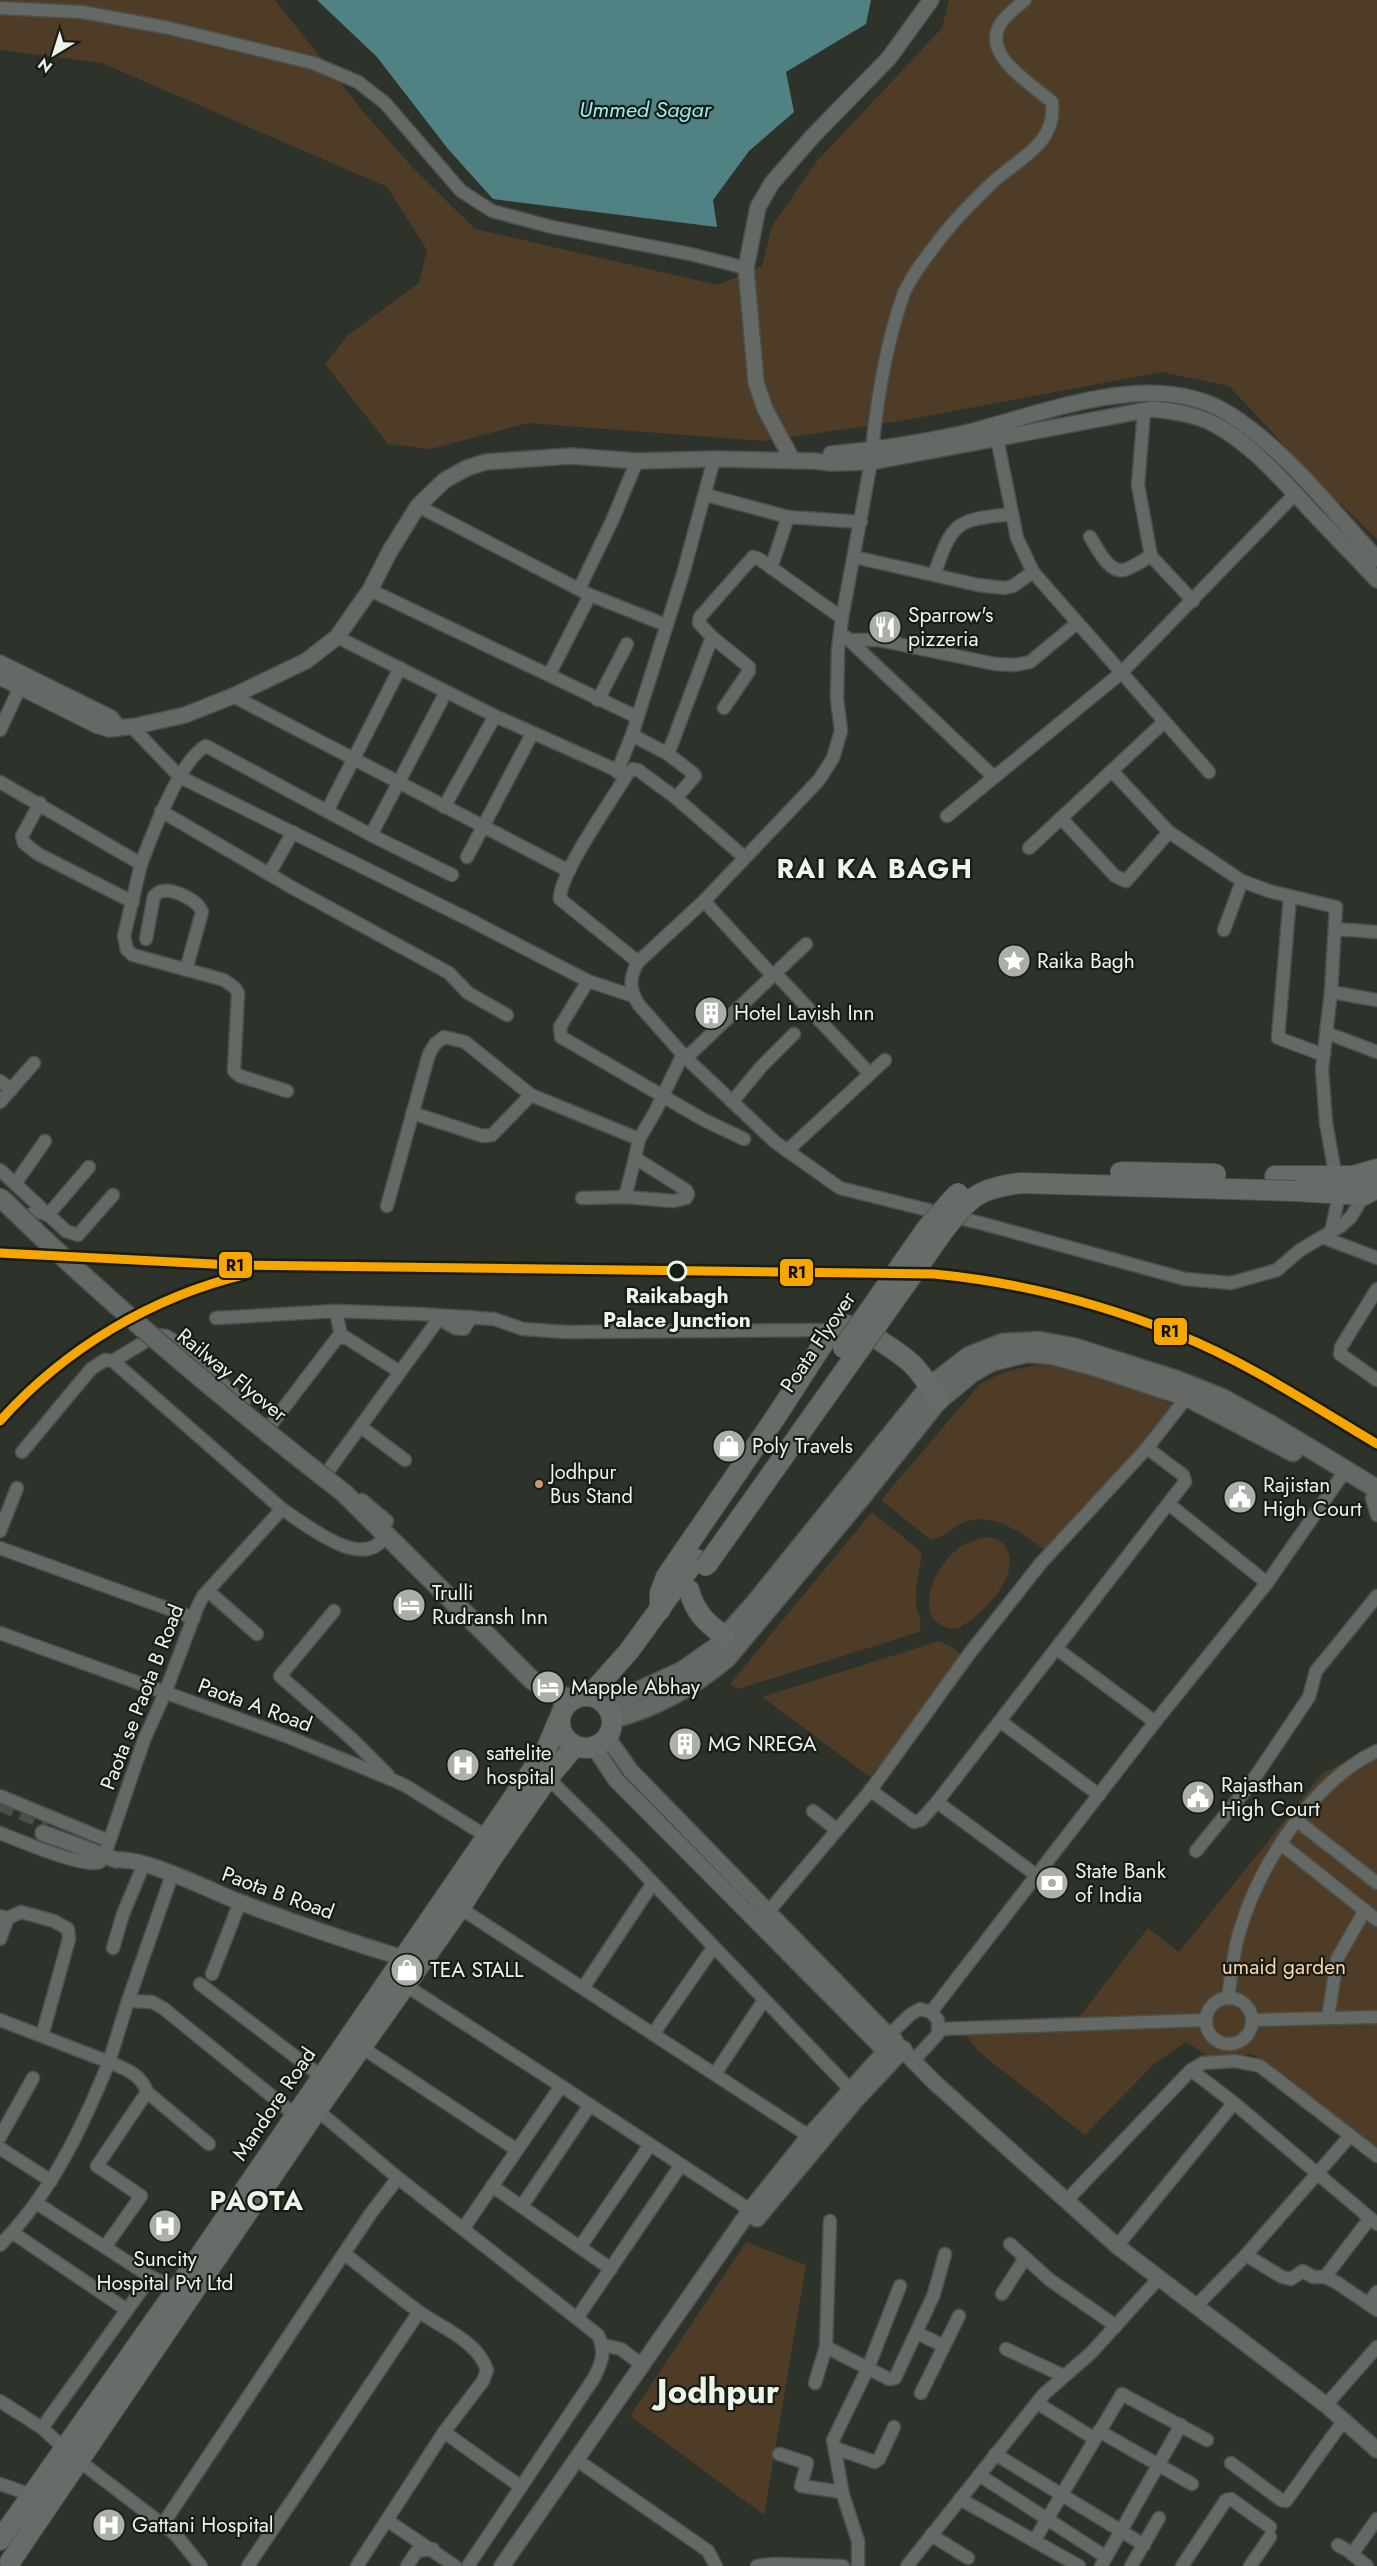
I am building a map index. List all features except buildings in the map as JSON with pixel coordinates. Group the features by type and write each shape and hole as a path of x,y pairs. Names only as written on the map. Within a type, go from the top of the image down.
{"highway":[{"name":"Poata Flyover","path":"595,1718 689,1590 701,1562 927,1228 956,1195 969,1184 988,1175 1021,1170 1312,1177 1338,1186"},
{"path":"1338,1186 1371,1182"},
{"name":"Poata Flyover","path":"595,1718 629,1651 701,1562 945,1229 966,1203 981,1192 997,1186 1021,1183 1296,1191 1338,1186"},
{"path":"660,1610 660,1593 666,1577 832,1330 839,1326 850,1326 881,1342 905,1358 934,1393"},
{"path":"689,1590 695,1609 703,1620 726,1637"},
{"name":"Mandore Road","path":"0,2540 32,2495 71,2454 405,1984 410,1963 486,1836 546,1750 564,1706 595,1718 548,1778 460,1908 410,1963 295,2115 177,2289 71,2454 6,2559"},
{"path":"560,1717 563,1735 595,1718"}],"main road":[{"name":"Railway Flyover","path":"0,1197 71,1267 163,1348 385,1532"},
{"name":"Railway Flyover","path":"0,1214 58,1270 206,1400 341,1497"},
{"path":"385,1532 532,1680 595,1718 632,1714 701,1681 727,1659 934,1393 969,1356 1002,1343 1039,1341 1073,1347 1177,1380 1222,1398 1273,1426 1376,1501"},
{"path":"934,1393 991,1362 1027,1353 1052,1355 1093,1365 1187,1397 1274,1441 1331,1474 1342,1476"},
{"path":"595,1718 704,1657 726,1637 847,1502"},
{"path":"385,1532 560,1717"}],"street":[{"path":"793,461 765,409 756,382 746,268 759,207 772,183 812,137 889,58 931,0"},
{"path":"633,996 631,974 638,962 704,901 819,780 833,758 841,731 837,699 845,636 842,618 872,456 876,403 905,291 936,243 963,211 995,180 1033,151 1045,135 1053,117 1052,102 1000,57 995,45 1001,23 1025,0"},
{"path":"0,8 82,12 169,27 312,63 358,82 385,103 461,191 492,211 552,227 690,254 746,268"},
{"path":"872,456 1069,404 1170,393 1199,398 1232,415 1262,439 1307,482 1377,559"},
{"path":"1144,411 1138,484 1150,556 1193,601"},
{"path":"0,677 96,725 110,729 185,715 233,696 306,661 337,636 370,590 390,551 418,506 445,480 485,462 571,456 638,461 714,459 830,463 997,438 1144,411 1175,411 1213,423 1251,450 1377,580"},
{"path":"997,438 1017,538 1033,572 1209,772"},
{"path":"638,962 568,908 560,899 560,890 622,773 637,717 684,574 714,459"},
{"path":"549,675 638,461"},
{"path":"947,816 1121,673 1296,494"},
{"path":"706,495 788,517 861,522"},
{"path":"418,506 584,592 666,625"},
{"path":"934,575 947,539 954,529 974,518 1012,514"},
{"path":"771,568 788,517"},
{"path":"1090,537 1106,562 1116,569 1124,570 1150,556"},
{"path":"724,708 749,671 749,667 712,637 699,623 700,617 753,557 842,618"},
{"path":"854,557 1004,588 1013,586 1033,572"},
{"path":"370,590 637,717"},
{"path":"845,636 879,640 995,664 1015,665 1030,662 1077,623"},
{"path":"337,636 532,734 622,773 633,769 638,770 676,798 744,857"},
{"path":"845,636 994,777"},
{"path":"668,754 712,637"},
{"path":"598,700 627,644"},
{"path":"0,663 125,727 180,777 588,981 633,996 685,1056 732,1102 788,1151 840,1188 984,1224 1185,1279 1231,1283 1277,1270 1300,1250 1351,1217 1371,1182"},
{"path":"327,811 400,668"},
{"path":"0,730 20,687"},
{"path":"371,835 446,692"},
{"path":"233,696 483,828 570,871"},
{"path":"444,807 495,716"},
{"path":"1029,848 1164,722"},
{"path":"467,857 532,734"},
{"path":"632,735 692,770 695,776 676,798"},
{"path":"287,1091 240,1076 234,1071 238,993 235,988 224,980 133,955 127,950 124,936 141,864 161,811 180,777 200,749 206,746 371,835 452,875"},
{"path":"1112,771 1169,832 1242,881 1290,897 1335,906 1336,929 1322,1087 1338,1186 1326,1234"},
{"path":"0,782 141,864"},
{"path":"40,804 22,836 24,843 38,854 133,902"},
{"path":"161,811 269,874 449,973 468,993 507,1015"},
{"path":"1061,818 1114,876 1126,881 1169,832"},
{"path":"269,874 293,832"},
{"path":"1224,930 1242,881"},
{"path":"146,939 154,896 164,891 195,901 201,912 186,969"},
{"path":"1290,897 1278,1038 1324,1055"},
{"path":"704,901 870,1074"},
{"path":"1336,929 1377,929"},
{"path":"625,1197 639,1138 685,1056 806,944"},
{"path":"588,981 560,1027 561,1037 663,1094 704,1120 744,1139"},
{"path":"1331,992 1377,1000"},
{"path":"1327,1033 1377,1052"},
{"path":"732,1102 761,1067 794,1034"},
{"path":"387,1206 429,1054 435,1044 444,1037 465,1042 531,1095 639,1138"},
{"path":"788,1151 885,1060"},
{"path":"0,1102 34,1063"},
{"path":"0,1081 11,1090"},
{"path":"412,1113 483,1136 492,1136 531,1095"},
{"path":"15,1184 45,1141"},
{"path":"582,1198 625,1197 674,1201 686,1198 688,1194 686,1190 635,1158"},
{"path":"48,1215 89,1167"},
{"path":"0,1170 66,1231 78,1235 114,1195"},
{"path":"23,1219 37,1211 48,1215"},
{"path":"1326,1234 1377,1258"},
{"path":"1377,1289 1341,1347 1340,1354 1377,1380"},
{"path":"336,1311 341,1336"},
{"path":"216,1318 336,1311 494,1319 523,1329 566,1332 832,1330"},
{"path":"328,1472 438,1320 443,1320 455,1328 464,1329 471,1317"},
{"path":"22,1452 91,1369 105,1360 113,1361 282,1509 325,1536 351,1548 367,1551 385,1532 328,1472 270,1426 175,1341 166,1336 156,1335 113,1361"},
{"path":"341,1336 400,1372"},
{"path":"270,1426 337,1338 341,1336"},
{"path":"763,1918 870,1790 969,1654 1041,1563 1147,1448 1187,1397"},
{"path":"361,1427 405,1460"},
{"path":"870,1790 914,1822 921,1820 937,1802 1170,1505 1185,1482 1185,1478 1147,1448"},
{"path":"931,2012 1155,1722 1267,1583 1342,1476"},
{"path":"0,1531 17,1488"},
{"path":"1170,1505 1267,1583"},
{"name":"Paota se Paota B Road","path":"107,1848 144,1740 165,1693 196,1608 208,1591 282,1509"},
{"path":"0,1548 194,1618"},
{"path":"208,1591 257,1634"},
{"path":"1196,1851 1249,1786 1309,1697 1316,1671 1377,1596"},
{"path":"334,1611 280,1676 353,1740 393,1780"},
{"name":"Paota A Road","path":"0,1633 286,1737 393,1780 486,1836"},
{"path":"1057,1649 1155,1722"},
{"path":"595,1718 631,1772 763,1918 897,2049 1118,2246 1326,2405 1377,2450"},
{"path":"1000,1721 1099,1795"},
{"path":"1228,1998 1240,1930 1257,1890 1281,1844 1296,1820 1328,1785 1377,1751"},
{"path":"548,1778 653,1883 849,2088"},
{"path":"0,1797 107,1848 100,1862 89,1863 0,1833"},
{"path":"937,1802 1036,1875"},
{"path":"813,1811 837,1830"},
{"path":"1296,1820 1377,1883"},
{"name":"Paota B Road","path":"45,1828 107,1848 123,1859 144,1864 240,1902 410,1963"},
{"path":"1281,1844 1377,1920"},
{"path":"113,1948 123,1914 144,1864"},
{"path":"0,2245 38,2204 92,2103 109,2062 172,1875"},
{"path":"583,1988 653,1883"},
{"path":"212,1974 240,1902"},
{"path":"460,1908 809,2136"},
{"path":"1328,2018 1337,1959 1365,1910"},
{"path":"0,1938 4,1917 21,1912 54,1921 68,1929 69,1939 42,2036"},
{"path":"653,2034 713,1948"},
{"path":"200,1984 322,2077"},
{"path":"405,1984 750,2210"},
{"path":"1228,1998 1242,2002 1251,2013 1252,2020 1248,2034 1237,2043 1230,2044 1216,2040 1207,2027 1206,2020 1211,2007 1228,1998"},
{"path":"715,2074 764,2000"},
{"path":"128,2001 152,2002 163,2008 295,2115"},
{"path":"502,2566 750,2210 849,2088 897,2049 935,2038 940,2029 938,2020 931,2012 920,2009 910,2014 897,2049 761,2212 511,2566"},
{"path":"1252,2020 1377,2017"},
{"path":"0,2020 126,2068 142,2082 147,2092 209,2144"},
{"path":"940,2029 1206,2020"},
{"path":"361,2047 517,2150"},
{"path":"1067,2200 1191,2070 1203,2063 1235,2061 1260,2066 1377,2156"},
{"path":"1191,2070 1234,2103 1373,2221 1324,2277"},
{"path":"0,2136 33,2078"},
{"path":"463,2229 561,2086"},
{"path":"105,2247 141,2196 97,2166 147,2092"},
{"path":"1118,2246 1234,2103"},
{"path":"522,2206 590,2105"},
{"path":"316,2110 398,2178 598,2335 603,2345 603,2361 594,2378 468,2566"},
{"path":"1196,2306 1246,2254 1350,2136"},
{"path":"579,2247 650,2145"},
{"path":"0,2148 51,2181"},
{"path":"577,2318 681,2165"},
{"path":"163,2524 398,2178"},
{"path":"492,2186 611,2268"},
{"path":"38,2204 151,2277 177,2289"},
{"path":"815,2383 826,2347 830,2221"},
{"path":"13,2233 127,2310"},
{"path":"1010,2244 1050,2280 1116,2326"},
{"path":"345,2254 419,2312 455,2334 477,2352 487,2370 483,2381 444,2432 357,2566"},
{"path":"826,2347 890,2379 895,2378 934,2294 945,2254"},
{"path":"1246,2254 1282,2277 1291,2279 1303,2271 1313,2277 1324,2277 1372,2307 1377,2292"},
{"path":"1002,2294 1025,2258"},
{"path":"42,2428 151,2277"},
{"path":"907,2566 1037,2403 1116,2326 1160,2278"},
{"path":"858,2566 858,2541 842,2492 833,2440 868,2368 900,2286"},
{"path":"248,2566 419,2312"},
{"path":"921,2393 959,2316"},
{"path":"917,2333 944,2346"},
{"path":"603,2345 621,2349 642,2365"},
{"path":"1326,2405 1377,2347"},
{"path":"1005,2349 1064,2376"},
{"path":"1034,2541 1122,2394 1207,2440"},
{"path":"0,2401 42,2428 71,2454 163,2524 175,2534 201,2566"},
{"path":"1037,2403 1158,2464 1192,2484"},
{"path":"1232,2463 1281,2500 1286,2501 1344,2420"},
{"path":"979,2475 1103,2561 1181,2425"},
{"path":"835,2448 875,2462 894,2427"},
{"path":"444,2432 521,2487"},
{"path":"779,2454 807,2463 801,2486 842,2492"},
{"path":"995,2454 1144,2545"},
{"path":"584,2465 708,2552 716,2566"},
{"path":"0,2484 32,2495"},
{"path":"960,2499 1079,2566"},
{"path":"1182,2566 1226,2500 1231,2499 1270,2532 1250,2566"},
{"path":"1131,2566 1159,2518"},
{"path":"1338,2546 1358,2561 1377,2519"},
{"path":"388,2521 433,2549 455,2566"},
{"path":"931,2535 968,2558"},
{"path":"407,2566 417,2551 433,2549"},
{"path":"757,2566 843,2566"}],"green space":[{"path":"0,0 275,0 361,109 413,168 475,229 718,285 762,266 772,226 817,161 942,28 949,0 1377,0 1377,539 1327,491 1229,386 1162,372 900,421 763,441 528,423 431,449 388,444 325,364 348,335 419,283 427,250 387,187 102,63 0,50"},
{"path":"1038,1365 1092,1375 1178,1406 1047,1552 1009,1526 987,1520 976,1519 965,1522 931,1540 881,1500 980,1384 1008,1372"},
{"path":"872,1512 920,1551 922,1556 916,1598 921,1621 919,1632 738,1689 730,1684"},
{"path":"986,1537 1000,1541 1008,1552 1010,1563 1002,1586 995,1597 965,1624 956,1629 942,1625 933,1618 929,1608 929,1597 938,1572 961,1547"},
{"path":"939,1641 950,1646 965,1658 870,1777 762,1697"},
{"name":"umaid garden","path":"1377,1744 1377,2149 1252,2054 1215,2060 1186,2042 1154,2064 1085,2135 979,2052 956,2022 1080,2016 1148,1928 1179,1952 1322,1774"},
{"path":"746,2242 806,2265 764,2515 630,2416"}],"water":[{"name":"Ummed Sagar","path":"317,0 871,0 866,24 786,72 794,112 749,151 713,200 717,227 493,199 448,149 377,57"}],"tunnel":[{"path":"0,1804 47,1823"}],"transit line":[{"name":"R1","path":"0,1253 232,1265 934,1274 996,1282 1058,1295 1118,1313 1203,1345 1254,1371 1377,1444"},
{"name":"R1","path":"0,1421 52,1371 112,1329 178,1296 247,1274"}],"place":[{"name":"Sparrow's pizzeria","path":"885,627"},
{"name":"Raika Bagh","path":"1014,961"},
{"name":"Hotel Lavish Inn","path":"711,1013"},
{"name":"Raikabagh Palace Junction","path":"677,1271"},
{"name":"Poly Travels","path":"729,1446"},
{"name":"Jodhpur Bus Stand","path":"539,1484"},
{"name":"Rajistan High Court","path":"1240,1497"},
{"name":"Trulli Rudransh Inn","path":"409,1605"},
{"name":"Mapple Abhay","path":"548,1687"},
{"name":"MG NREGA","path":"685,1744"},
{"name":"sattelite hospital","path":"463,1765"},
{"name":"Rajasthan High Court","path":"1198,1797"},
{"name":"State Bank of India","path":"1052,1883"},
{"name":"TEA STALL","path":"407,1970"},
{"name":"Suncity Hospital Pvt Ltd","path":"165,2226"},
{"name":"Gattani Hospital","path":"109,2525"}],"district":[{"name":"RAI KA BAGH","path":"875,868"},
{"name":"PAOTA","path":"257,2200"},
{"name":"Jodhpur","path":"718,2391"}]}
